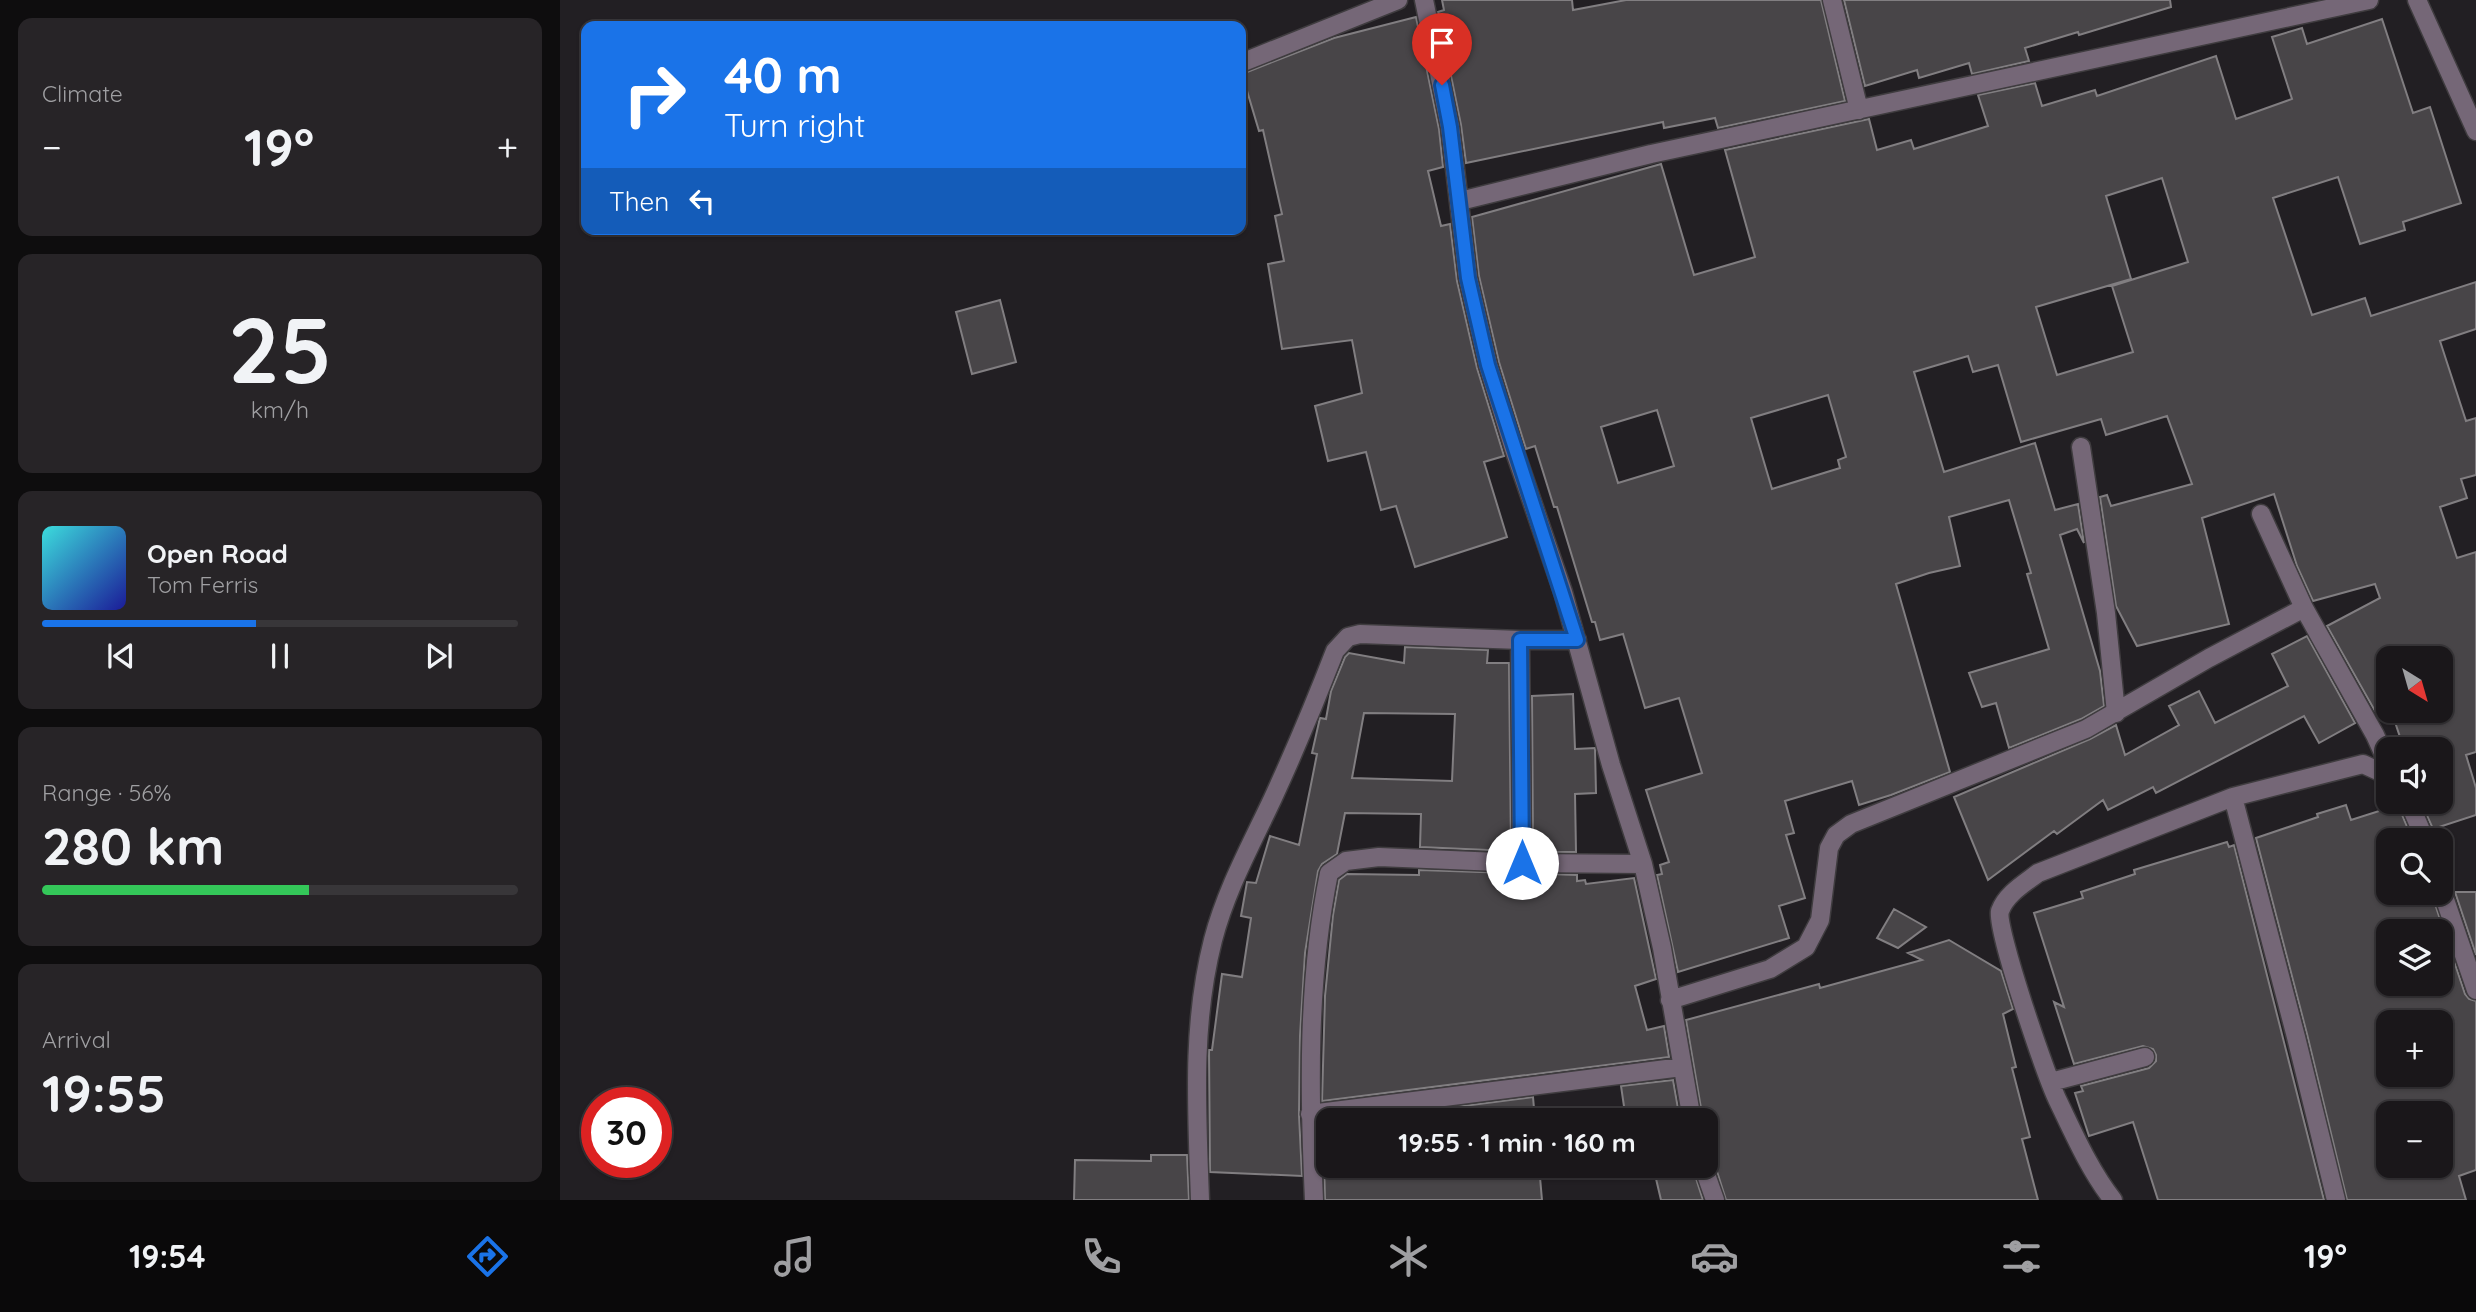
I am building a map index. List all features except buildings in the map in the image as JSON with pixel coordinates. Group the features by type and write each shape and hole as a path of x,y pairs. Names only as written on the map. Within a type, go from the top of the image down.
{"street":[{"path":"1246,61 1398,0"},
{"path":"1424,0 1450,127 1468,278 1488,365 1577,640 1611,765 1643,864 1656,915 1690,1108"},
{"path":"1832,0 1859,110"},
{"path":"1460,201 1651,154 2369,0"},
{"path":"2417,0 2476,131"},
{"path":"2081,447 2106,613 2116,713"},
{"path":"2261,514 2304,608 2376,737"},
{"path":"1670,1000 1770,970 1806,947 1820,920 1829,848 1836,835 1851,824 2086,730 2209,658 2304,608"},
{"path":"1200,1200 1196,1059 1202,995 1213,939 1230,887 1273,797 1335,651 1348,637 1360,634 1577,640"},
{"path":"1520,640 1522,863"},
{"path":"2113,1200 2056,1098 2002,932 2000,911 2013,892 2038,873 2233,797 2363,764 2376,770"},
{"path":"2233,797 2336,1200"},
{"path":"1314,1200 1310,1114 1313,982 1329,873 1346,862 1379,858 1643,864"},
{"path":"2447,905 2476,990"},
{"path":"2051,1082 2145,1057"},
{"path":"1310,1114 1682,1067"},
{"path":"1707,1178 1715,1200"}],"route":[{"path":"1442,85 1460,201 1468,278 1488,365 1577,640 1520,640 1522,863"}]}
